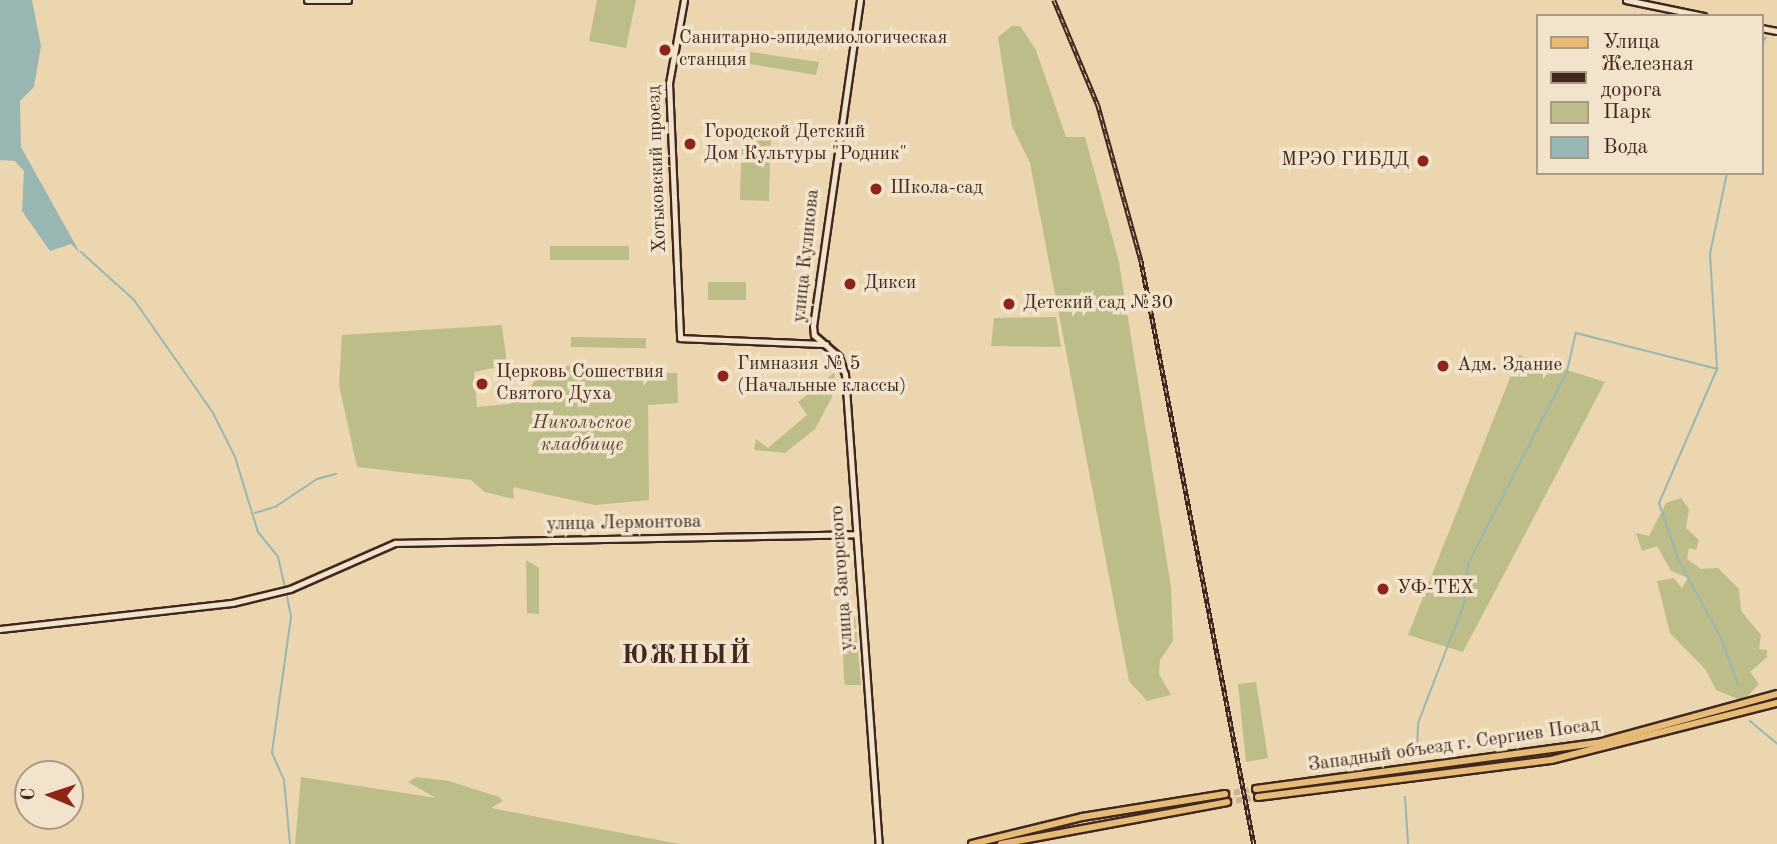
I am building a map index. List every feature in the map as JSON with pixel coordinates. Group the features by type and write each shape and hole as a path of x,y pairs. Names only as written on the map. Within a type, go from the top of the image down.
{"main road":[{"path":"307,0 348,0"},
{"name":"Хотьковский проезд","path":"684,0 669,83 680,338 826,344"},
{"name":"улица Куликова","path":"826,344 813,326 851,45 860,0"},
{"path":"1626,0 1693,14"},
{"name":"улица Загорского","path":"826,344 845,374 855,534 882,844"},
{"name":"улица Лермонтова","path":"0,629 188,611 290,589 395,543 855,534"},
{"name":"Западный объезд г. Сергиев Посад","path":"1777,694 1677,724 1548,752 1257,793 1550,760 1692,728 1777,703"},
{"path":"972,844 1083,817 1225,794"},
{"path":"1001,844 1227,802"}],"green space":[{"path":"597,0 636,0 626,48 589,41"},
{"path":"1012,26 1020,26 1036,50 1066,137 1085,137 1119,262 1171,587 1173,641 1160,660 1159,674 1171,695 1147,701 1129,681 1030,163 1012,126 998,37"},
{"path":"750,52 819,62 816,75 750,64"},
{"path":"742,138 771,139 769,201 740,200"},
{"path":"550,246 629,246 629,260 550,260"},
{"path":"708,282 746,282 746,300 708,300"},
{"path":"1056,317 1061,347 991,346 994,318"},
{"name":"Никольское кладбище","path":"502,325 507,365 474,372 477,407 509,404 527,393 536,378 552,376 558,366 646,365 653,373 677,373 678,403 648,405 649,500 595,505 513,487 514,499 485,492 471,480 357,467 339,385 342,335"},
{"path":"571,337 646,338 646,348 571,347"},
{"path":"1519,355 1605,382 1463,652 1408,635"},
{"path":"835,372 832,397 815,429 785,453 754,450 756,439 768,448 807,415 798,402"},
{"path":"1681,498 1689,509 1686,528 1699,540 1696,550 1689,548 1687,559 1701,569 1718,568 1739,589 1741,611 1761,635 1759,649 1767,650 1767,657 1750,672 1759,684 1743,701 1716,690 1706,670 1670,633 1657,581 1674,578 1682,588 1688,578 1671,571 1657,546 1642,551 1636,533 1649,536 1666,503"},
{"path":"526,560 539,568 539,614 527,613"},
{"path":"842,617 855,617 861,685 845,685"},
{"path":"1256,682 1268,758 1246,762 1238,684"},
{"path":"301,777 436,798 408,782 416,777 449,781 499,797 503,801 491,808 679,844 295,844"}],"water":[{"path":"0,0 32,0 41,46 34,87 20,101 21,147 80,253 71,244 50,251 22,211 24,171 15,161 0,160"}],"waterway":[{"path":"1763,42 1766,37"},
{"path":"1727,175 1710,254 1717,369 1659,503 1678,559 1722,640 1738,685"},
{"path":"81,252 134,300 213,413 235,457 258,532 278,557 285,587"},
{"path":"1417,752 1418,723 1464,604 1468,564 1567,371 1576,333 1717,369"},
{"path":"255,513 275,507 317,479 336,474"},
{"path":"287,596 291,617 272,753 284,780 290,844"},
{"path":"1750,721 1777,744"},
{"path":"1405,797 1408,844"}],"tunnel":[{"path":"1225,794 1256,789"},
{"path":"1227,802 1258,797"}],"railway":[{"path":"1054,0 1098,105 1141,260 1254,844"}],"place":[{"name":"Санитарно-эпидемиологическая станция","path":"665,50"},
{"name":"Городской Детский Дом Культуры \"Родник\"","path":"690,144"},
{"name":"МРЭО ГИБДД","path":"1423,161"},
{"name":"Школа-сад","path":"876,189"},
{"name":"Дикси","path":"850,284"},
{"name":"Детский сад №30","path":"1009,304"},
{"name":"Адм. Здание","path":"1443,366"},
{"name":"Гимназия № 5 (Начальные классы)","path":"723,376"},
{"name":"Церковь Сошествия Святого Духа","path":"482,384"},
{"name":"УФ-ТЕХ","path":"1383,589"}],"district":[{"name":"ЮЖНЫЙ","path":"687,657"}]}
